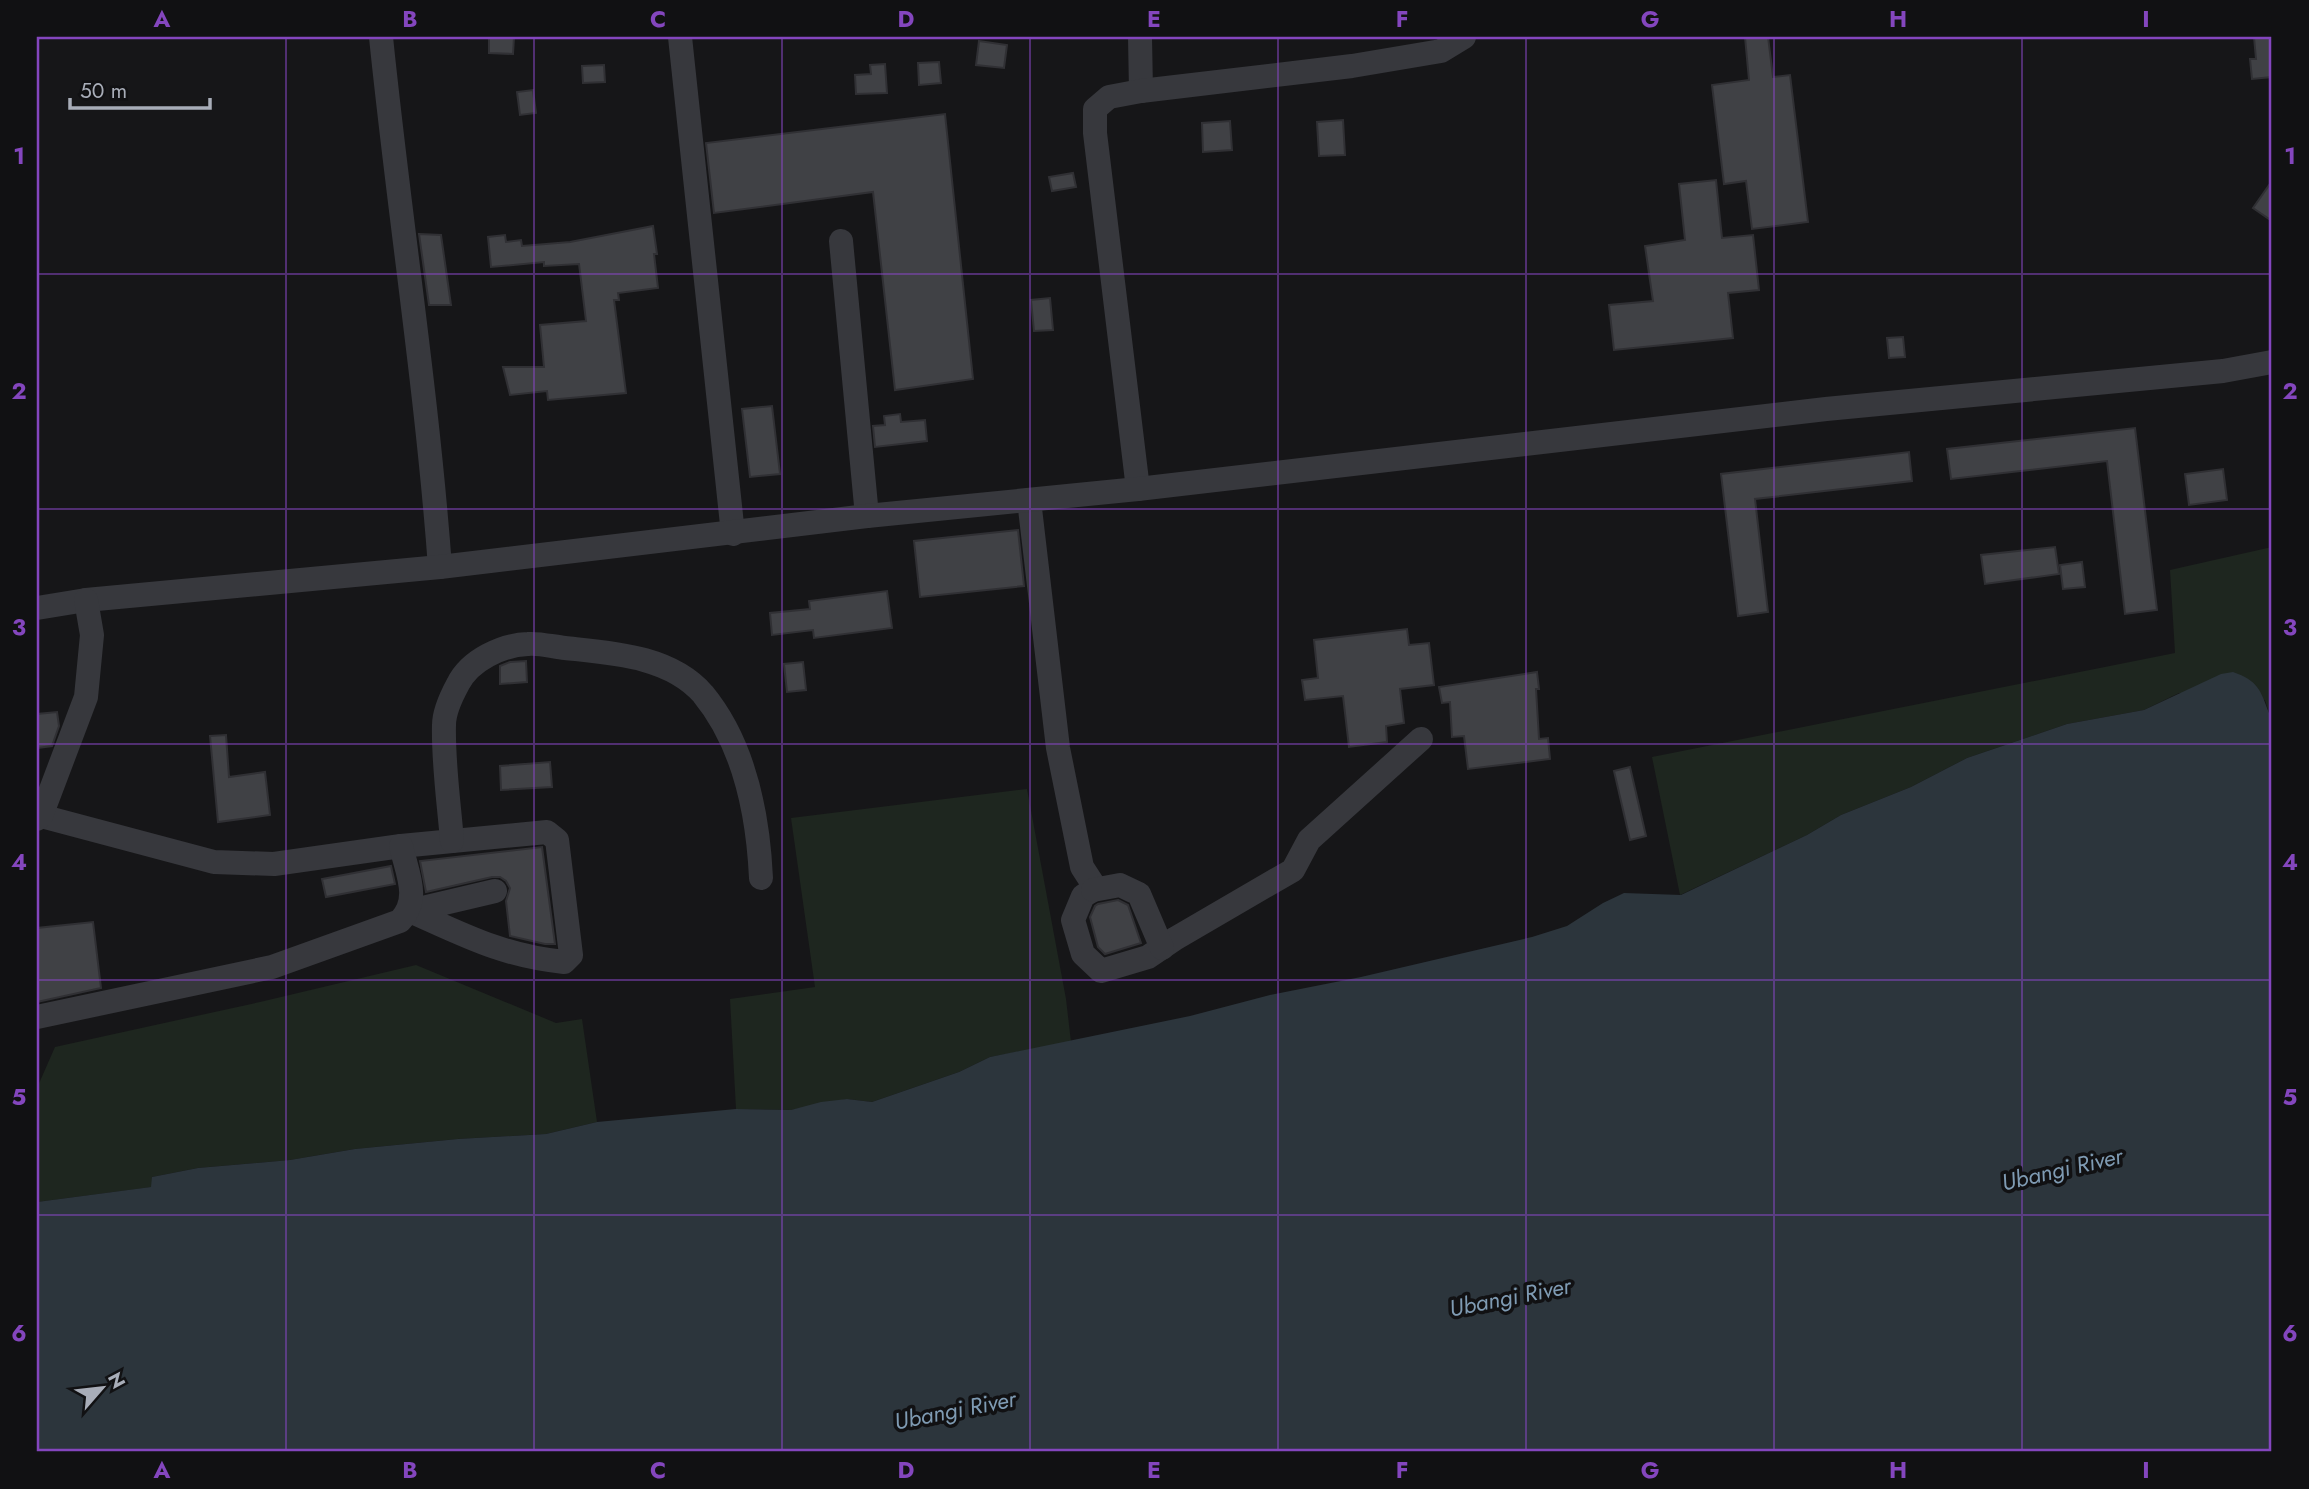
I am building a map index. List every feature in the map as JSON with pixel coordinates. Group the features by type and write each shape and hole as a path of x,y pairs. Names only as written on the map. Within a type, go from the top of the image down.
{"street":[{"path":"382,37 393,159 435,498 440,567"},
{"path":"680,37 733,534"},
{"path":"1140,37 1140,91"},
{"path":"1138,489 1124,351 1095,133 1095,108 1109,97 1140,91 1352,66 1441,51 1464,37"},
{"path":"841,240 867,516"},
{"path":"37,608 86,600 440,567 867,516 1138,489 1826,409 2223,370 2272,362"},
{"path":"1029,500 1058,748 1082,867 1093,884 1093,890"},
{"path":"86,600 92,635 86,697 39,818 214,862 274,864 401,846 547,832 556,840 571,955 564,961 532,959 495,949 410,911"},
{"path":"452,841 444,722 458,682 479,660 496,651 528,644 621,654 670,669 701,691 724,722 739,756 759,833 761,878"},
{"path":"1162,948 1139,894 1120,885 1093,890 1083,896 1073,920 1083,954 1101,971 1148,957 1293,870 1308,840 1422,739"},
{"path":"401,846 413,897 410,911"},
{"path":"37,1017 272,967 400,921 410,911 495,891"}],"shaded area":[{"path":"2272,547 2272,715 2265,700 2179,693 2144,710 2067,724 1967,758 1911,787 1841,815 1807,835 1680,895 1652,757 2175,653 2170,570"},
{"path":"1027,789 1066,999 1071,1042 990,1057 959,1072 872,1102 847,1099 791,1110 736,1109 730,999 815,987 791,818"},
{"path":"416,965 556,1023 582,1019 597,1122 546,1134 355,1149 290,1160 198,1168 152,1177 152,1187 37,1202 37,1088 55,1047"}],"water":[{"name":"Ubangi River","path":"2233,672 2257,687 2272,715 2272,1452 37,1452 37,1202 151,1187 152,1177 198,1168 290,1160 355,1149 546,1134 597,1122 736,1109 791,1110 847,1099 872,1102 959,1072 990,1057 1190,1016 1270,995 1532,937 1567,926 1624,893 1681,895 1807,835 1841,815 1911,787 1967,758 2067,724 2144,710 2221,674"}],"building":[{"path":"489,37 514,37 513,54 489,53"},
{"path":"1745,37 1768,37 1773,77 1790,75 1808,222 1752,229 1746,181 1724,184 1712,85 1749,80"},
{"path":"2254,37 2272,37 2272,77 2252,79 2250,59 2256,59"},
{"path":"979,41 1007,45 1004,68 976,65"},
{"path":"939,62 941,83 919,85 918,63"},
{"path":"885,64 887,93 856,94 855,75 871,74 870,65"},
{"path":"604,65 605,82 583,83 582,66"},
{"path":"533,90 536,113 520,115 517,92"},
{"path":"945,114 973,379 895,390 873,192 714,213 706,143"},
{"path":"1343,120 1345,155 1319,156 1317,122"},
{"path":"1230,121 1232,150 1203,152 1202,123"},
{"path":"1073,173 1076,187 1052,191 1049,177"},
{"path":"1716,180 1722,238 1753,235 1759,290 1728,293 1733,338 1614,350 1609,305 1653,301 1645,246 1685,240 1679,184"},
{"path":"2272,181 2272,221 2253,208"},
{"path":"653,226 658,288 618,293 619,300 614,300 626,393 548,400 547,391 510,395 503,367 544,367 540,325 586,321 579,264 544,266 544,262 491,267 488,237 505,235 506,242 521,240 522,246 570,242"},
{"path":"419,234 441,235 451,305 429,305"},
{"path":"1050,298 1053,330 1034,331 1031,300"},
{"path":"1903,337 1905,357 1889,358 1887,338"},
{"path":"772,406 780,474 750,477 742,409"},
{"path":"900,414 901,422 925,420 927,441 875,447 873,426 885,425 884,416"},
{"path":"2135,428 2157,610 2125,614 2107,461 1951,479 1947,449"},
{"path":"1909,452 1912,481 1755,499 1768,612 1738,616 1721,474"},
{"path":"2223,469 2227,500 2189,505 2185,474"},
{"path":"1018,530 1024,586 920,597 914,541"},
{"path":"2055,547 2059,574 1985,584 1981,555"},
{"path":"2082,562 2085,587 2063,589 2060,565"},
{"path":"887,591 892,628 814,638 813,630 772,635 770,613 810,609 809,601"},
{"path":"1407,629 1409,645 1429,643 1434,685 1400,689 1404,723 1386,726 1387,742 1349,747 1343,696 1305,700 1302,680 1318,678 1314,640"},
{"path":"526,661 527,682 500,684 500,666"},
{"path":"803,662 806,690 787,692 784,664"},
{"path":"1537,672 1539,739 1548,738 1550,759 1468,769 1464,736 1452,737 1450,702 1442,703 1439,687"},
{"path":"57,712 59,726 52,746 37,748 37,714"},
{"path":"226,735 229,777 265,772 270,815 218,822 210,736"},
{"path":"550,762 552,787 501,790 500,766"},
{"path":"1630,767 1646,836 1630,840 1614,771"},
{"path":"542,847 555,944 510,936 506,901 510,888 500,877 426,892 420,861"},
{"path":"391,866 395,884 326,897 322,879"},
{"path":"1118,900 1128,905 1141,943 1105,954 1098,947 1090,917 1098,904"},
{"path":"93,922 101,988 37,1002 37,928"}]}
